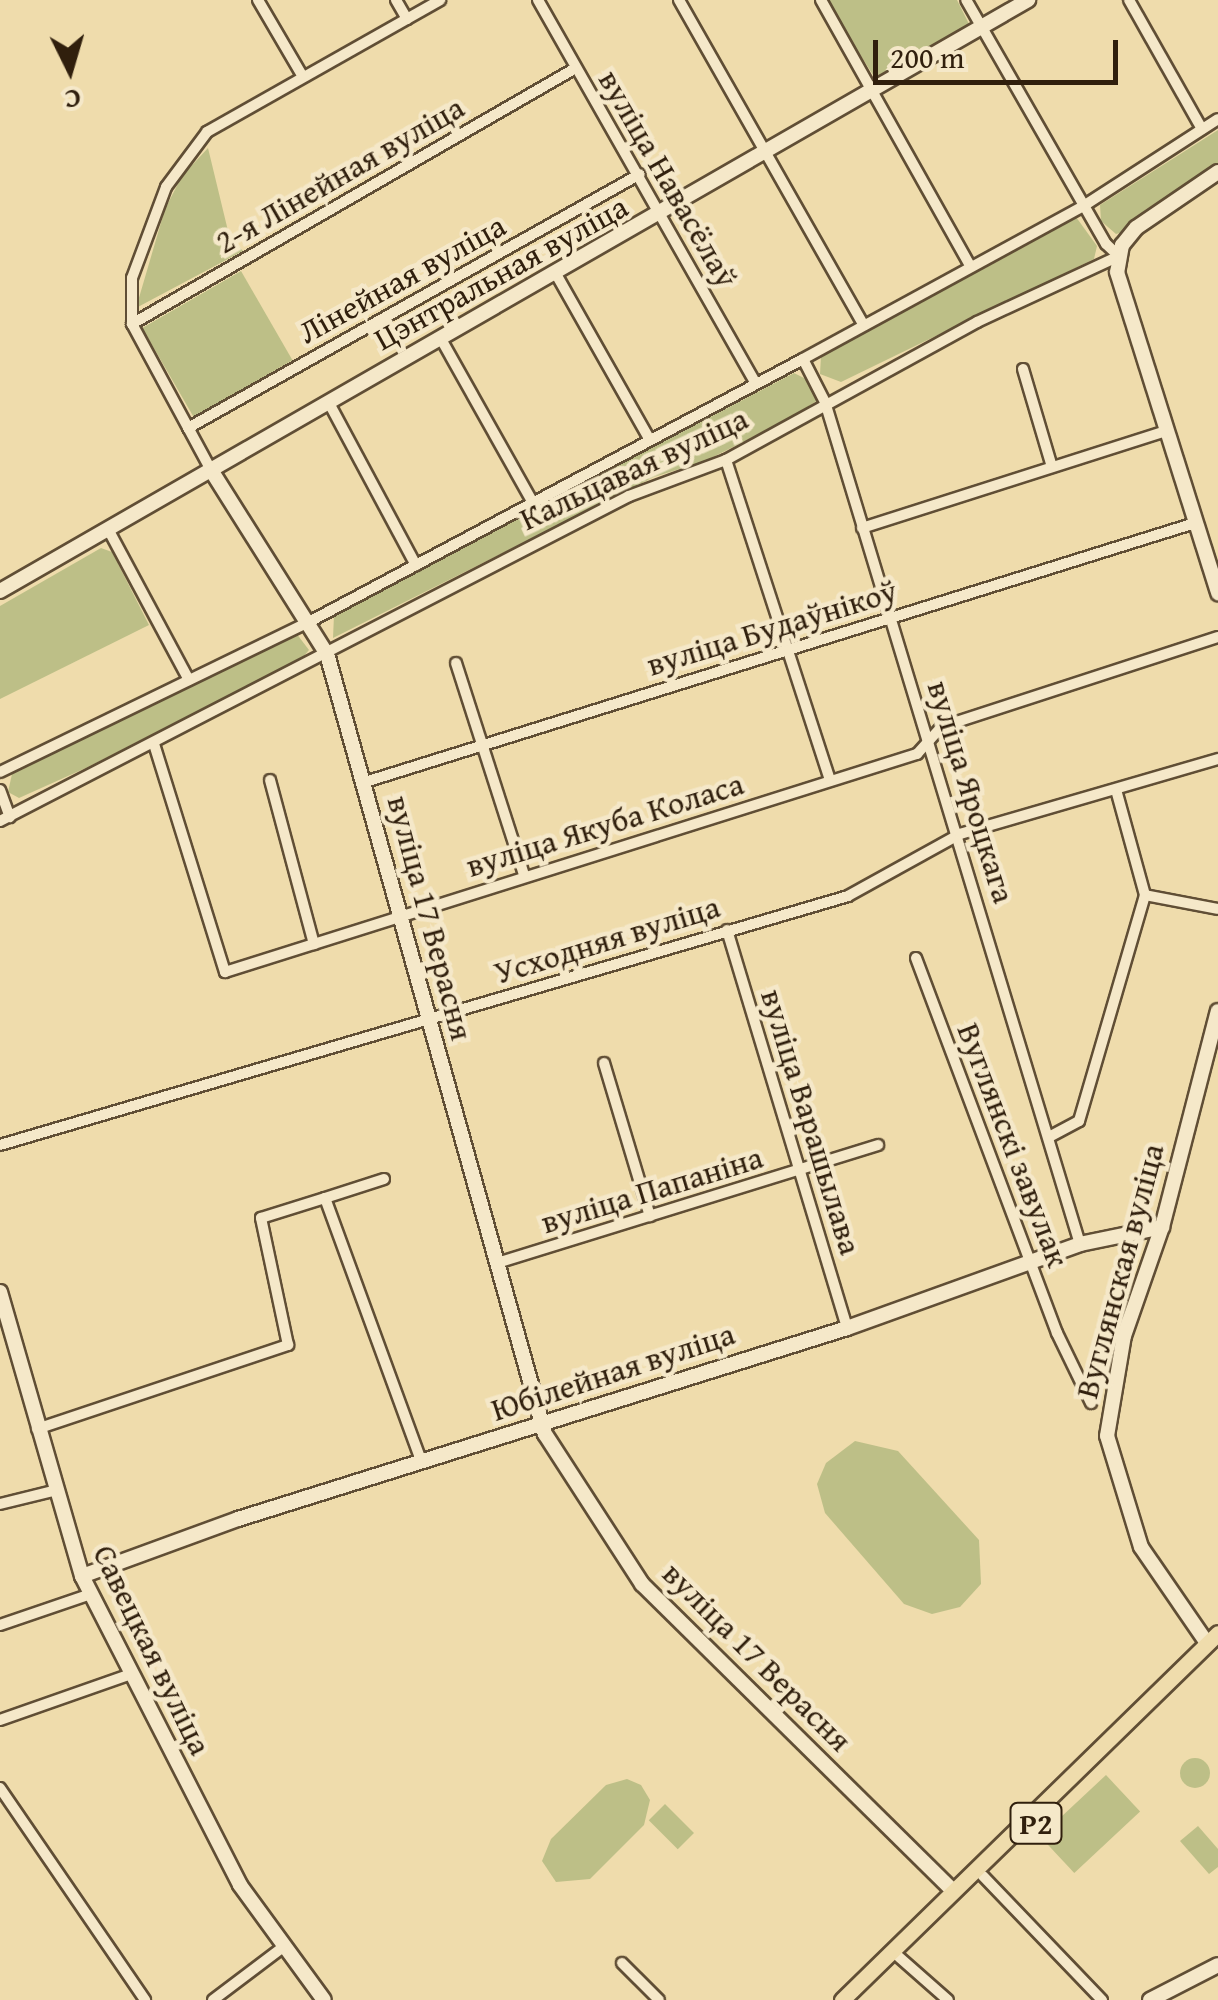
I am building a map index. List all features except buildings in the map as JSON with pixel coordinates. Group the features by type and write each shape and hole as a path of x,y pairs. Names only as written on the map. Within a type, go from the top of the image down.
{"main road":[{"name":"Р2","path":"854,2000 896,1954 1214,1643"},
{"name":"Р2","path":"842,2000 896,1954"}],"street":[{"path":"258,0 304,77"},
{"path":"396,0 407,18"},
{"name":"вуліца 17 Верасня","path":"440,0 192,145 145,232 132,278 132,324 211,470 327,654 541,1424 642,1584 957,1895"},
{"name":"вуліца Навасёлаў","path":"538,0 756,382"},
{"path":"679,0 864,325"},
{"path":"821,0 971,267"},
{"path":"966,0 1085,205 1119,256 1120,286 1218,594"},
{"name":"Цэнтральная вуліца","path":"0,591 662,214 1028,0"},
{"path":"1128,0 1202,129"},
{"name":"2-я Лінейная вуліца","path":"132,324 574,69"},
{"path":"0,772 307,623 804,359 1085,205 1218,119"},
{"name":"Кальцавая вуліца","path":"5,819 629,496 726,460 825,402 1119,256 1146,218 1218,172"},
{"name":"Лінейная вуліца","path":"188,428 640,174"},
{"path":"556,274 650,440"},
{"path":"441,338 533,503"},
{"name":"вуліца Яроцкага","path":"804,359 825,402 960,834 1080,1244"},
{"path":"1023,368 1052,467"},
{"path":"328,403 416,565"},
{"path":"862,528 1166,431"},
{"path":"726,460 830,781"},
{"name":"вуліца Будаўнікоў","path":"364,782 1195,523"},
{"path":"108,529 190,680"},
{"name":"вуліца Якуба Коласа","path":"154,744 225,972 917,754 941,728 1218,637"},
{"path":"456,664 524,875"},
{"name":"Усходняя вуліца","path":"0,1145 878,885 960,834 1218,759"},
{"path":"270,780 314,944"},
{"path":"0,790 5,819"},
{"path":"1049,1137 1080,1121 1145,895 1116,790"},
{"path":"1145,895 1218,909"},
{"name":"вуліца Варашылава","path":"727,930 847,1328"},
{"name":"Вуглянскі завулак","path":"916,958 1031,1262 1091,1403"},
{"name":"Вуглянская вуліца","path":"1214,1643 1141,1547 1107,1436 1124,1336 1162,1227 1218,1010"},
{"path":"604,1063 650,1216"},
{"name":"вуліца Папаніна","path":"497,1263 802,1172 878,1144"},
{"path":"36,1429 288,1345 291,1336 260,1224 266,1215 384,1179"},
{"path":"325,1198 421,1461"},
{"name":"Юбілейная вуліца","path":"82,1576 421,1461 847,1328 1080,1244 1162,1227"},
{"name":"Савецкая вуліца","path":"0,1292 53,1491 82,1576 240,1885 324,2000"},
{"path":"0,1504 53,1491"},
{"path":"0,1626 91,1594"},
{"path":"0,1720 131,1674"},
{"path":"0,1788 146,2000"},
{"path":"980,1873 1102,2000"},
{"path":"213,2000 283,1947"},
{"path":"896,1954 948,2000"},
{"path":"622,1962 659,2000"},
{"path":"1150,2000 1218,1964"}],"green space":[{"path":"825,0 957,0 969,24 875,78"},
{"path":"1218,130 1218,164 1145,210 1123,232 1116,234 1101,221 1100,205"},
{"path":"208,148 229,235 243,251 136,308 165,209 182,176"},
{"path":"1076,217 1097,246 1094,259 841,382 820,374 821,356"},
{"path":"241,271 292,360 194,417 142,328"},
{"path":"794,373 812,382 818,400 791,418 705,461 654,477 333,638 334,615"},
{"path":"101,548 112,552 149,625 0,699 0,606"},
{"path":"296,633 309,650 303,657 88,767 19,798 8,792 12,774"},
{"path":"855,1441 898,1451 979,1540 981,1584 960,1607 932,1614 904,1604 825,1513 817,1484 826,1463"},
{"path":"1195,1758 1209,1767 1210,1773 1201,1787 1195,1788 1181,1779 1180,1773 1189,1759"},
{"path":"1106,1775 1140,1812 1074,1873 1040,1836"},
{"path":"627,1779 641,1785 650,1800 644,1825 590,1879 556,1882 542,1861 551,1839 606,1785"},
{"path":"665,1804 694,1833 678,1849 649,1820"},
{"path":"1198,1826 1218,1849 1218,1867 1209,1874 1180,1841"}]}
